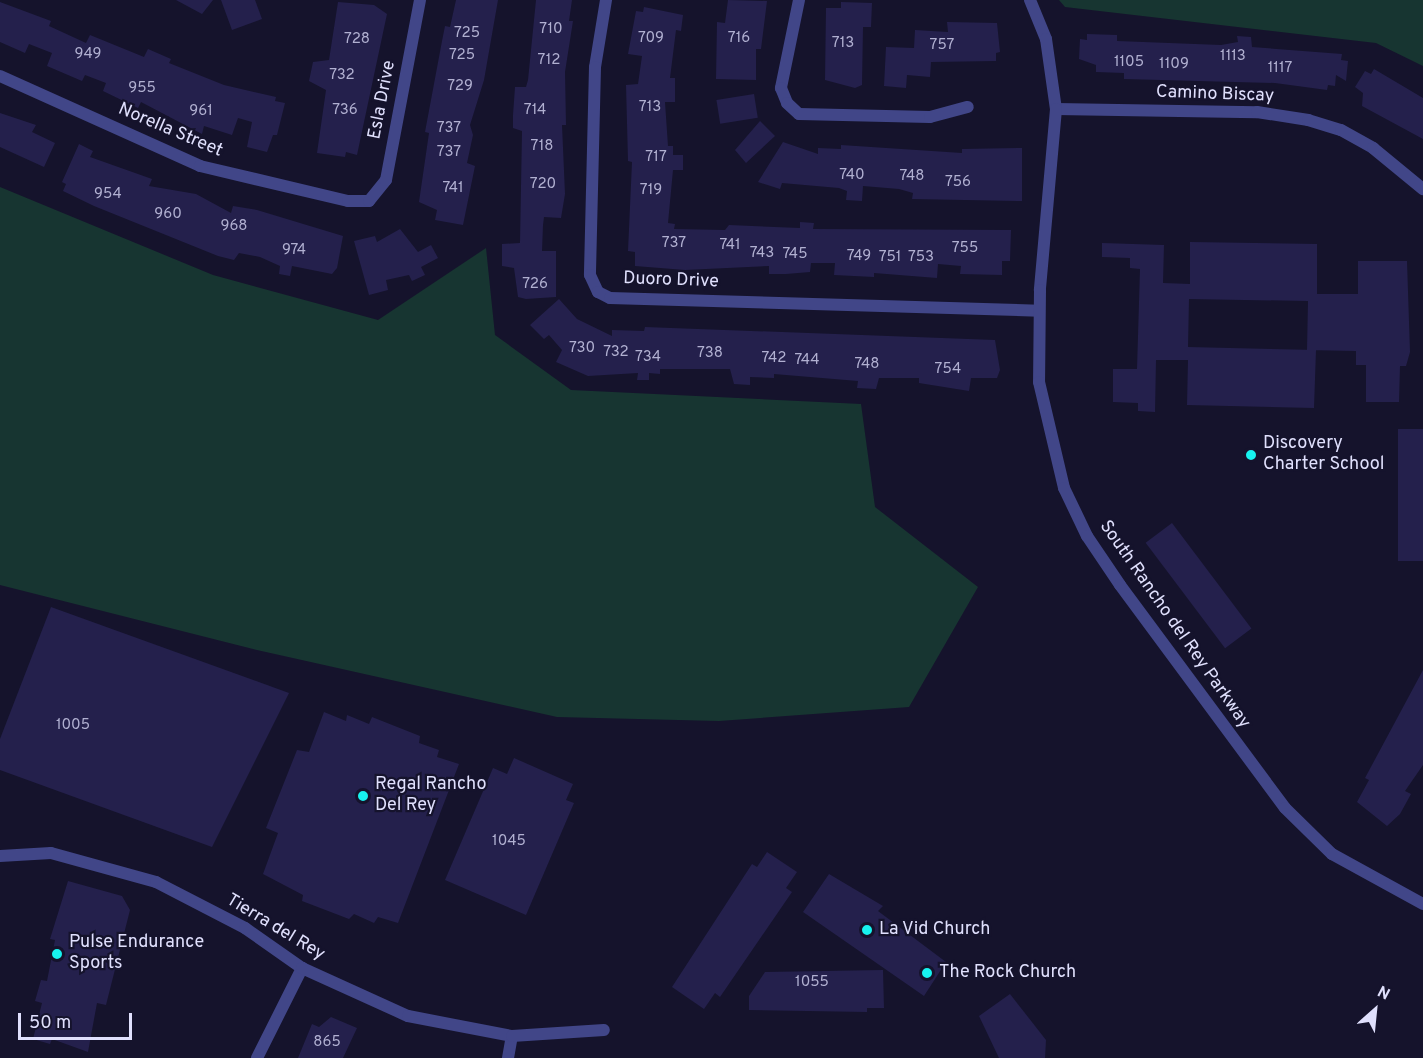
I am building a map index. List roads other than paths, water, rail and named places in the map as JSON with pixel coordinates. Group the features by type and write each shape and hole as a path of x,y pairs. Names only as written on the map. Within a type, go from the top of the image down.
{"street":[{"name":"Esla Drive","path":"369,201 386,180 420,0"},
{"name":"Duoro Drive","path":"606,0 596,67 590,275 598,292 610,298 1039,311"},
{"path":"799,0 782,88 787,104 799,114 930,117 968,107"},
{"name":"South Rancho del Rey Parkway","path":"1030,0 1046,39 1056,109 1039,311 1039,382 1048,435 1064,488 1087,536 1285,808 1332,854 1423,904"},
{"name":"Norella Street","path":"0,76 200,166 348,201 369,201"},
{"name":"Camino Biscay","path":"1056,109 1257,112 1308,120 1341,130 1373,148 1423,189"},
{"name":"Tierra del Rey","path":"0,856 51,853 156,882 245,928 302,968 408,1016 512,1036 604,1030"},
{"path":"257,1058 302,968"},
{"path":"508,1058 512,1036"}],"place":[{"name":"Discovery Charter School","path":"1251,455"},
{"name":"Regal Rancho Del Rey","path":"363,796"},
{"name":"La Vid Church","path":"867,930"},
{"name":"Pulse Endurance Sports","path":"57,954"},
{"name":"The Rock Church","path":"927,973"}]}
